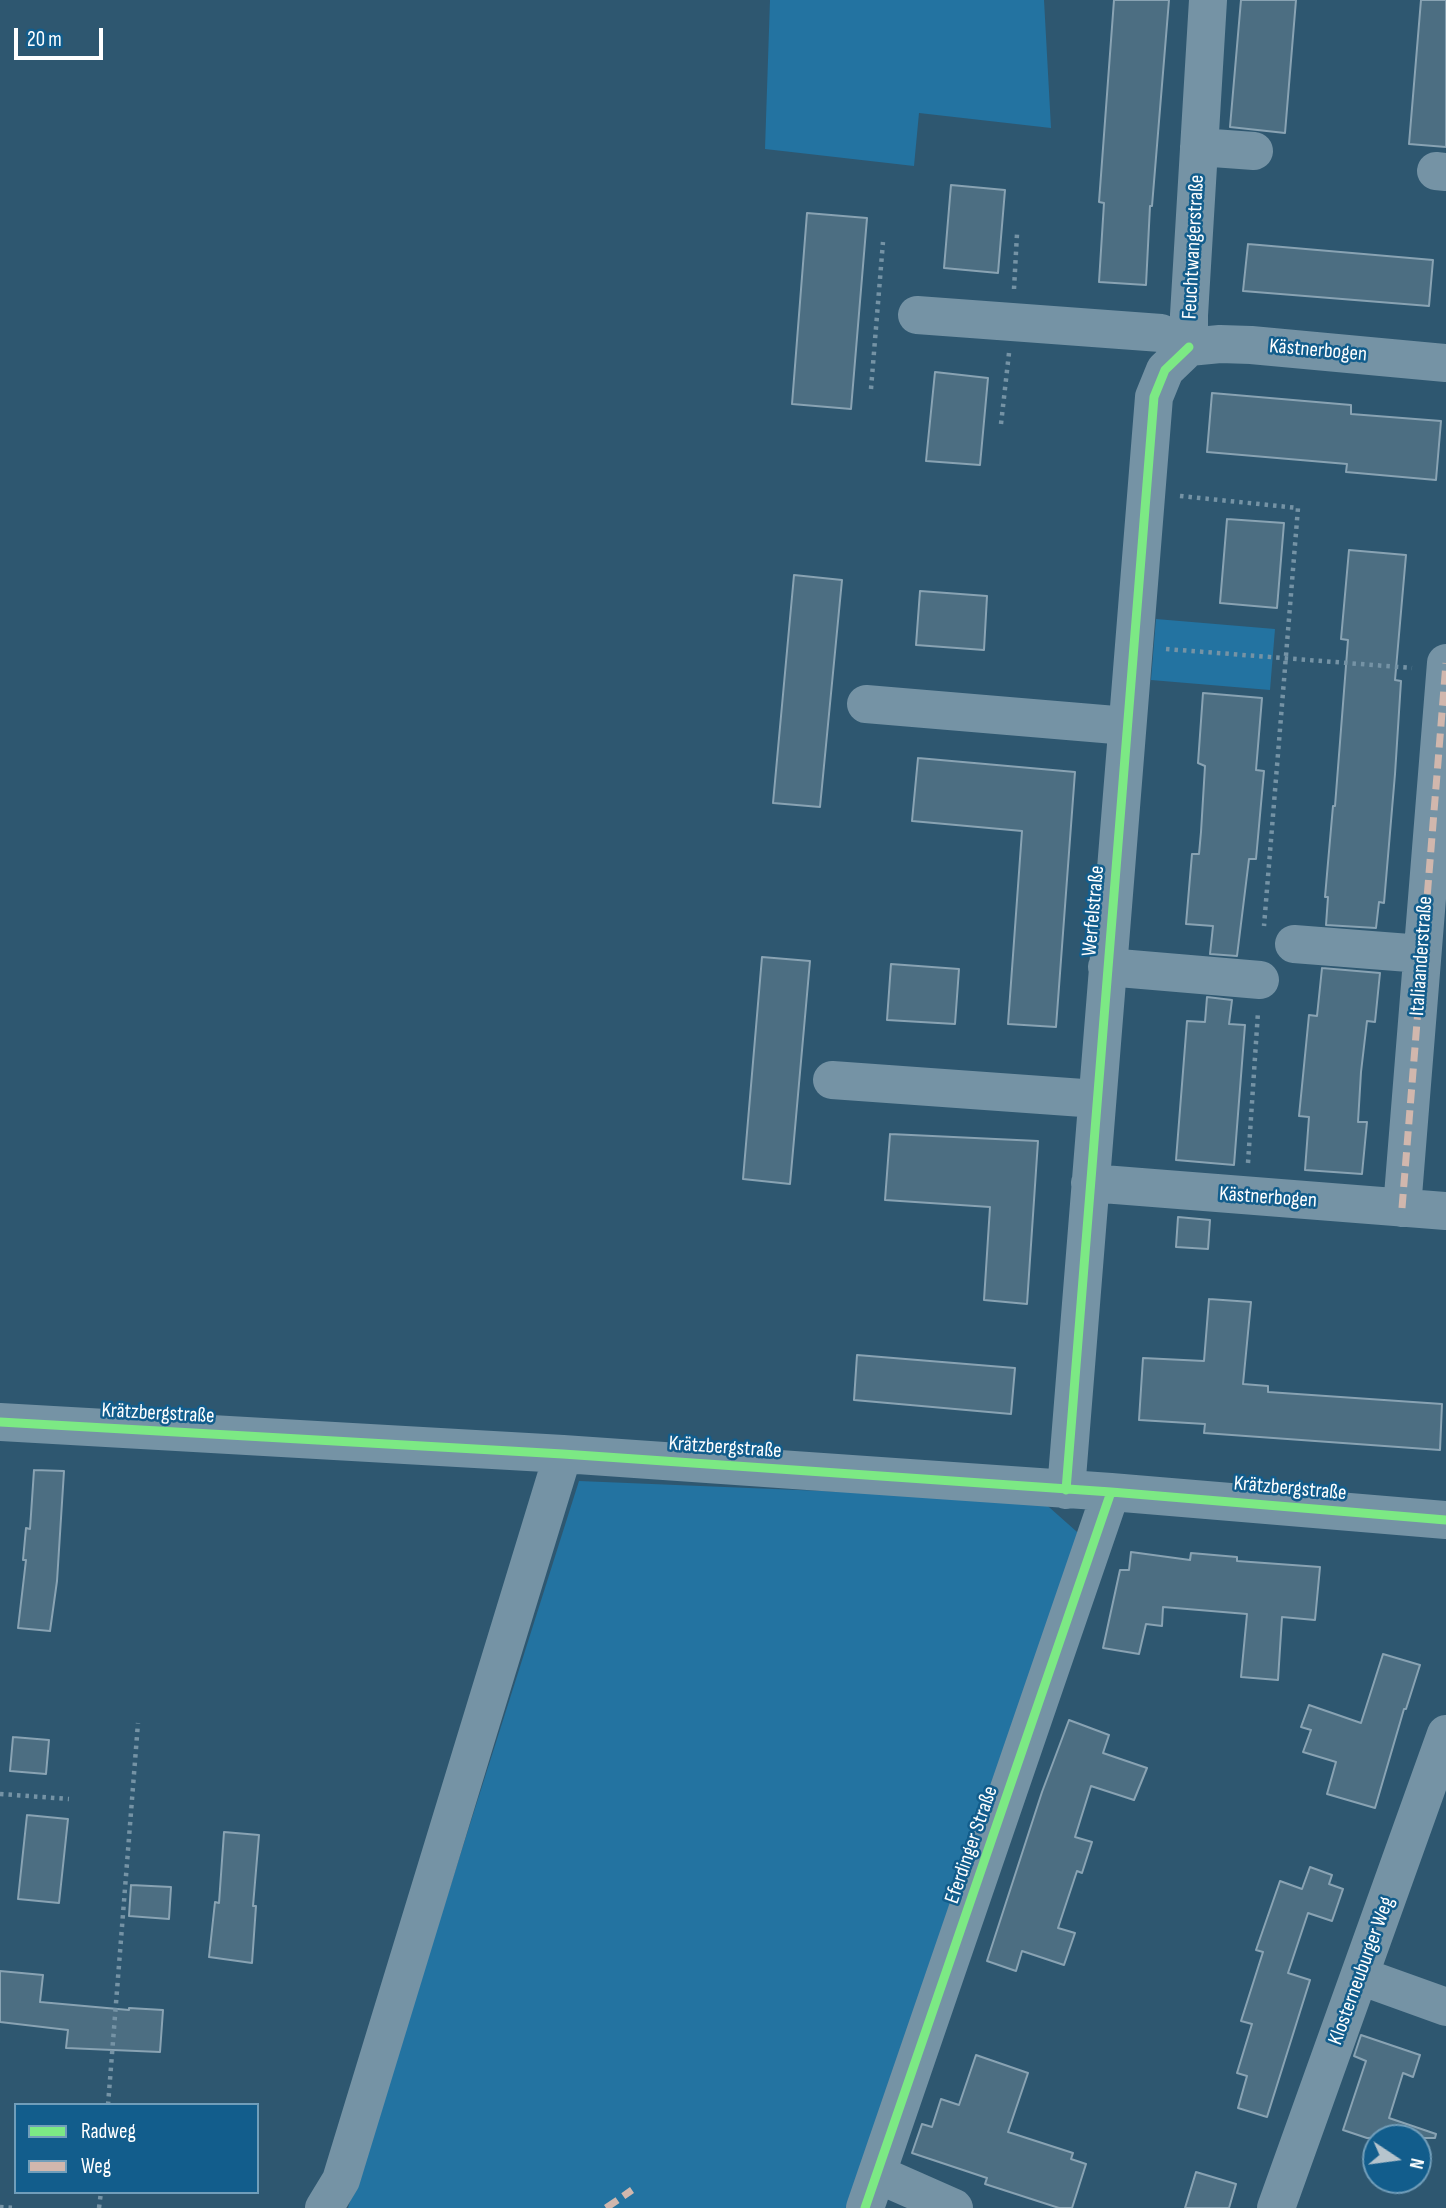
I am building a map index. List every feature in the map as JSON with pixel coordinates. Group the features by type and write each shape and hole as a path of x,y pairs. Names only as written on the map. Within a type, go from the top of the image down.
{"street":[{"name":"Feuchtwangerstraße","path":"1189,347 1208,0"},
{"name":"Feuchtwangerstraße","path":"1199,147 1254,151"},
{"path":"917,315 1161,332 1189,347"},
{"name":"Kästnerbogen","path":"1189,347 1251,345 1446,363"},
{"name":"Werfelstraße","path":"1066,1490 1154,397 1165,370 1189,347"},
{"name":"Italiaanderstraße","path":"1402,1208 1432,998 1422,954 1445,667"},
{"path":"866,704 1126,726"},
{"path":"1294,944 1422,954"},
{"path":"1107,967 1260,980"},
{"path":"832,1080 1097,1098"},
{"name":"Kästnerbogen","path":"1090,1183 1446,1211"},
{"name":"Krätzbergstraße","path":"0,1422 563,1454 1111,1492 1446,1520"},
{"path":"324,2208 341,2180 563,1454"},
{"name":"Eferdinger Straße","path":"871,2191 1111,1492"},
{"name":"Klosterneuburger Weg","path":"1276,2208 1446,1734"},
{"path":"1360,1976 1446,2007"},
{"path":"871,2191 954,2208"}],"path":[{"path":"1001,424 1012,322 1017,234"},
{"path":"871,389 883,242"},
{"path":"1145,492 1298,508 1260,980 1246,1196"},
{"path":"1133,647 1445,667"},
{"path":"108,2103 138,1723"},
{"path":"0,1794 69,1799"},
{"path":"0,2207 16,2208"}],"shaded area":[{"path":"770,0 1044,0 1051,128 919,113 914,166 765,149"},
{"path":"1156,619 1275,629 1270,690 1151,680"},
{"path":"579,1481 1041,1500 1085,1539 852,2208 348,2208"}],"building":[{"path":"1114,0 1169,0 1150,206 1146,285 1099,282 1104,203 1099,202"},
{"path":"1241,0 1296,0 1285,133 1230,127"},
{"path":"1421,0 1446,0 1446,147 1409,144"},
{"path":"951,185 1005,190 998,273 944,268"},
{"path":"807,213 867,218 851,409 792,404"},
{"path":"1248,244 1433,260 1429,306 1243,291"},
{"path":"935,372 988,378 980,465 926,461"},
{"path":"1212,393 1351,405 1351,414 1441,421 1436,480 1346,472 1347,464 1207,452"},
{"path":"1227,519 1284,523 1277,608 1220,603"},
{"path":"1349,550 1406,555 1395,680 1401,681 1395,774 1384,903 1379,902 1376,928 1326,925 1328,897 1325,897 1348,640 1341,639"},
{"path":"794,575 842,580 820,807 773,803"},
{"path":"920,591 987,596 984,650 916,645"},
{"path":"1203,693 1262,698 1256,770 1264,771 1256,859 1249,859 1237,956 1210,954 1213,926 1186,924 1192,854 1199,854 1201,832 1205,766 1198,763"},
{"path":"918,758 1075,772 1056,1027 1008,1024 1022,831 912,821"},
{"path":"762,957 810,961 790,1184 743,1179"},
{"path":"891,964 959,969 955,1024 887,1020"},
{"path":"1322,968 1380,973 1375,1022 1367,1021 1361,1072 1358,1122 1367,1122 1362,1174 1305,1170 1309,1117 1299,1116 1309,1015 1317,1016"},
{"path":"1207,997 1232,1000 1229,1024 1245,1025 1234,1165 1176,1160 1187,1021 1205,1022"},
{"path":"890,1134 1038,1141 1027,1304 984,1300 990,1207 885,1200"},
{"path":"1178,1217 1210,1220 1208,1249 1176,1247"},
{"path":"1209,1299 1251,1302 1243,1384 1268,1386 1268,1392 1442,1404 1440,1450 1204,1433 1205,1424 1139,1420 1143,1358 1204,1361"},
{"path":"857,1355 1015,1368 1011,1414 854,1400"},
{"path":"34,1470 64,1471 57,1581 50,1631 18,1628 26,1560 23,1560 26,1528 30,1529"},
{"path":"1131,1552 1190,1560 1191,1553 1237,1557 1237,1561 1320,1567 1315,1620 1282,1617 1278,1680 1241,1677 1247,1614 1163,1607 1162,1626 1146,1624 1139,1654 1103,1648 1120,1570 1129,1570"},
{"path":"1383,1654 1420,1665 1375,1808 1327,1794 1336,1762 1303,1752 1311,1730 1301,1727 1309,1705 1361,1723"},
{"path":"1069,1720 1109,1735 1103,1753 1147,1768 1134,1800 1091,1786 1075,1837 1092,1842 1082,1873 1077,1871 1058,1928 1075,1933 1064,1965 1022,1951 1016,1971 987,1961 1042,1792"},
{"path":"13,1737 49,1740 46,1774 10,1771"},
{"path":"27,1815 68,1819 59,1903 18,1899"},
{"path":"224,1832 259,1835 253,1906 256,1906 252,1963 209,1957 215,1902 219,1903"},
{"path":"1310,1867 1332,1875 1329,1884 1343,1889 1332,1921 1308,1913 1288,1973 1310,1980 1267,2117 1238,2108 1247,2076 1237,2073 1252,2024 1241,2021 1263,1952 1256,1950 1280,1881 1302,1889"},
{"path":"131,1885 171,1887 169,1919 129,1916"},
{"path":"0,1971 43,1975 40,2002 129,2010 163,2010 160,2052 66,2048 68,2030 0,2022"},
{"path":"1361,2035 1420,2055 1413,2077 1403,2073 1389,2118 1407,2124 1362,2124 1362,2136 1343,2130 1366,2061 1354,2056"},
{"path":"976,2055 1028,2073 1008,2132 1073,2153 1071,2159 1086,2164 1072,2208 1059,2208 985,2184 987,2178 912,2153 922,2124 932,2127 941,2099 959,2105"},
{"path":"1196,2172 1236,2184 1229,2208 1185,2208"}],"marked path":[{"path":"1402,1208 1446,663"},
{"path":"606,2208 632,2190"}],"cycle path":[{"path":"1066,1490 1154,397 1165,370 1189,347"},
{"path":"0,1422 563,1454 1111,1492 1446,1520"},
{"path":"865,2208 1111,1492"}]}
